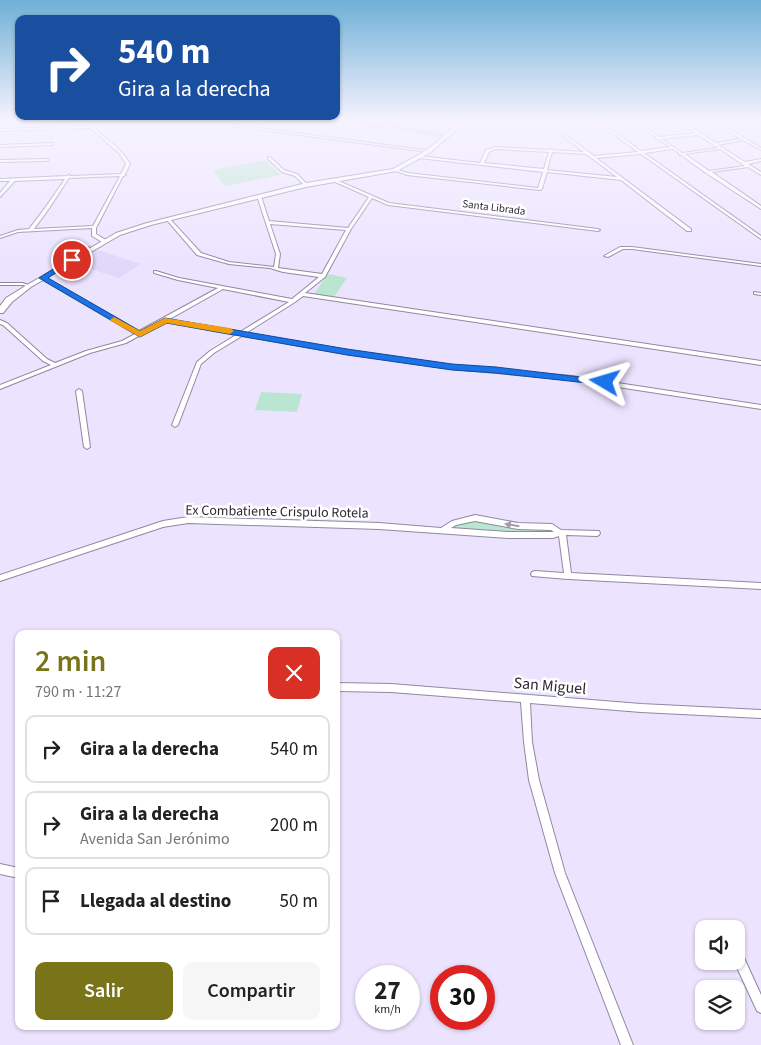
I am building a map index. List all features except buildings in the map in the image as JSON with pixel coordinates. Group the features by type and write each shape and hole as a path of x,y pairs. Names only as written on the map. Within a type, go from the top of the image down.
{"street":[{"path":"104,241 94,235 95,227 126,170"},
{"path":"283,170 296,175 306,185"},
{"path":"0,311 9,300 29,286 104,241 126,230 168,219 306,185 395,170 407,174 540,189 544,171"},
{"path":"534,170 622,179"},
{"path":"610,170 689,230"},
{"path":"665,170 761,238"},
{"path":"705,170 761,208"},
{"path":"708,172 719,170"},
{"path":"0,180 124,174"},
{"path":"31,230 48,209 69,176"},
{"path":"0,196 13,180"},
{"name":"Santa Librada","path":"334,180 388,204 598,230"},
{"path":"260,196 278,254 276,268"},
{"path":"175,425 199,363 212,352 293,301 323,276 349,229 371,197"},
{"path":"168,219 195,251 229,263 323,276"},
{"path":"267,222 349,229"},
{"path":"0,237 14,232 31,230 95,227"},
{"path":"606,256 622,248 632,248 761,265"},
{"path":"156,272 178,279 293,301"},
{"path":"43,278 140,334"},
{"path":"0,284 23,284 29,286"},
{"path":"0,387 88,352 124,342 222,288"},
{"path":"302,294 761,363"},
{"path":"0,300 9,300"},
{"path":"165,320 347,352 452,367 582,380 761,406"},
{"path":"0,322 5,324 45,360 55,365"},
{"path":"79,391 87,447"},
{"name":"Ex Combatiente Crispulo Rotela","path":"443,530 454,523 475,518 518,526 552,527 561,532"},
{"name":"Ex Combatiente Crispulo Rotela","path":"0,578 155,527 188,520 443,530 448,532 508,535 553,535 561,532 598,533"},
{"path":"561,532 568,576"},
{"path":"535,574 761,586"},
{"name":"San Miguel","path":"340,687 391,688 641,708 761,714"},
{"path":"525,698 528,742 534,780 560,873 627,1045"},
{"path":"0,869 15,872"},
{"path":"744,970 761,1007"}],"shaded area":[{"path":"95,249 141,264 119,278 72,263"}],"green space":[{"path":"213,170 275,170 280,175 225,186"},
{"path":"328,274 347,278 334,297 314,294"},
{"path":"261,392 302,394 297,412 255,410"},
{"path":"476,520 551,529 554,532 513,533 448,528 460,523"}],"waterway":[{"path":"74,256 89,247"},
{"path":"55,268 65,261"}],"slow traffic":[{"path":"114,320 140,334 165,320 230,331"}],"route":[{"path":"72,260 43,278 140,334 165,320 347,352 452,367 605,382"}]}
